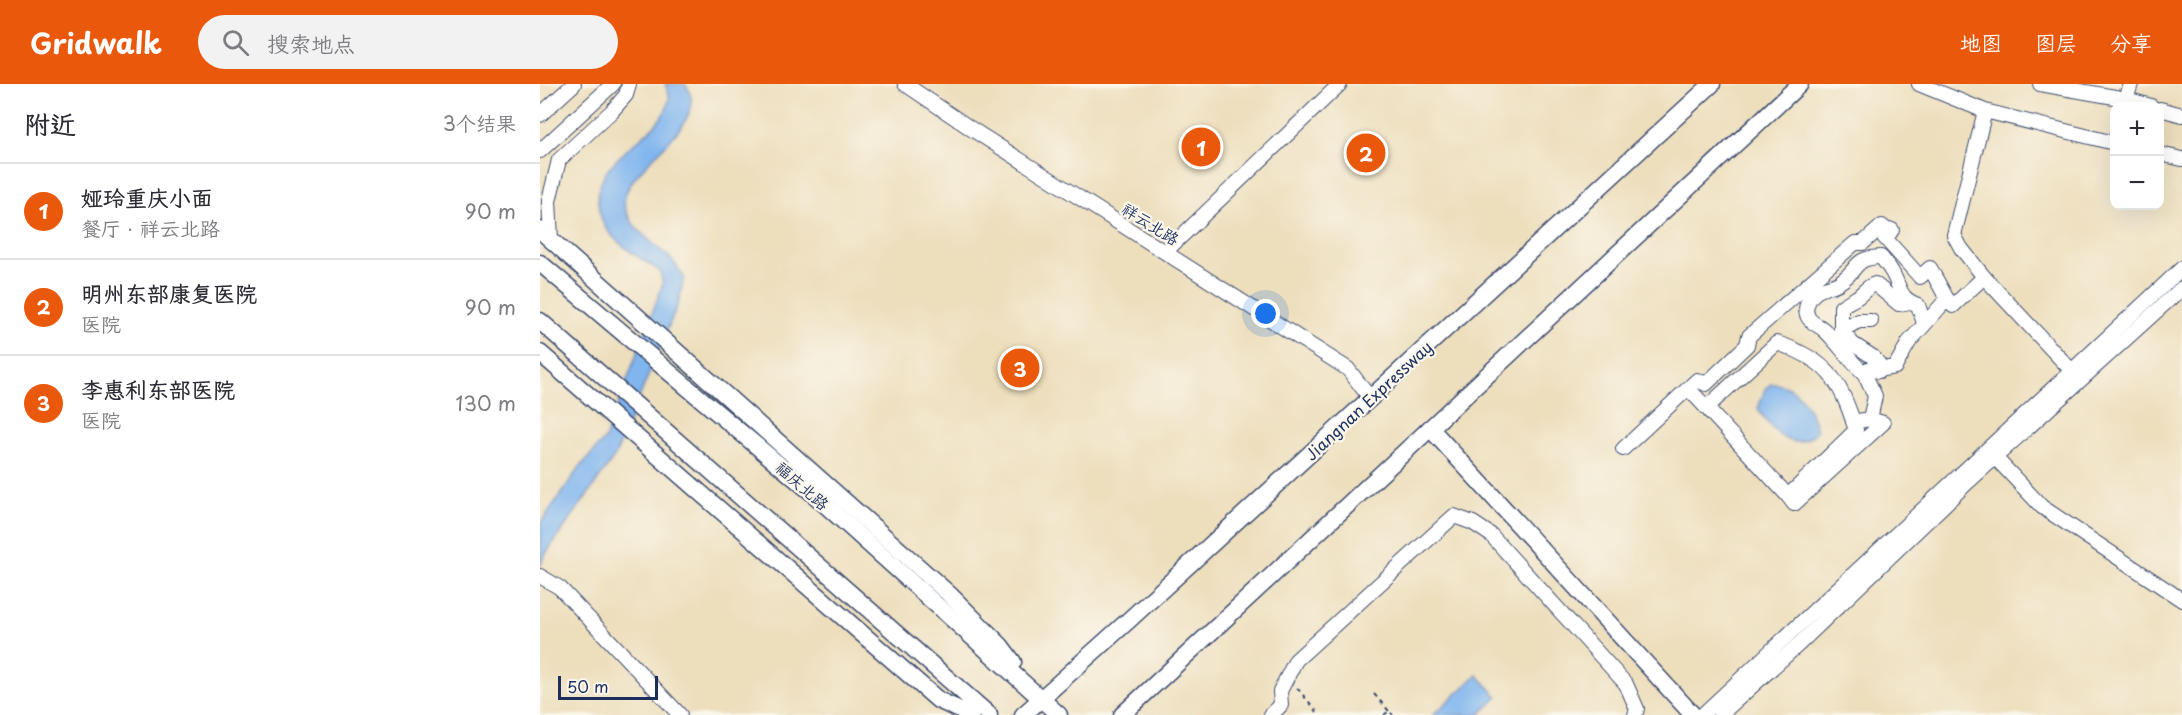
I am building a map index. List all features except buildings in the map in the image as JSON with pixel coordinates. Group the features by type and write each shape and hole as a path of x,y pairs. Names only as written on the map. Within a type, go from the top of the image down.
{"main road":[{"name":"Jiangnan Expressway","path":"1023,715 1712,84"},
{"path":"1122,715 1800,84"},
{"path":"545,235 949,594 1001,646 1042,698"},
{"name":"福庆北路","path":"540,263 810,491 1059,715"},
{"path":"540,321 989,715"},
{"path":"540,353 938,700 971,715"},
{"path":"1430,428 1693,715"}],"street":[{"path":"540,115 574,84"},
{"path":"540,151 613,84"},
{"path":"545,235 549,201 558,160 612,111 626,95 629,84"},
{"name":"祥云北路","path":"905,84 970,128 1348,369 1370,398"},
{"path":"1165,252 1340,84"},
{"path":"1919,84 1985,111 2110,142"},
{"path":"2040,84 2114,90 2126,99 2137,102"},
{"path":"2126,99 2131,84"},
{"path":"2164,110 2182,115"},
{"path":"1985,111 1954,235 1961,248 1984,277 2071,370"},
{"path":"2164,155 2182,159"},
{"path":"1706,384 1747,345 1749,336 1855,243 1863,243 1882,226 1893,230 1884,237 1920,277 1930,267 1950,302"},
{"path":"1870,419 1875,396 1864,373 1807,315 1806,306 1812,295 1840,283 1859,261 1868,257 1881,257 1894,276 1897,287 1910,302 1918,305 1924,323"},
{"path":"1720,715 1800,643 2071,370 2182,268"},
{"path":"1864,373 1868,369 1879,371 1882,368 1895,368 1909,342 1924,323 1984,277"},
{"path":"1882,368 1873,357 1853,344 1842,330 1841,307 1855,299 1870,285 1875,284 1899,304 1910,302"},
{"path":"1702,715 1991,453 2182,288"},
{"path":"1842,330 1859,321 1870,321"},
{"path":"1623,449 1697,380 1706,384 1711,390 1774,334"},
{"path":"1707,408 1777,344 1792,349 1826,367 1836,380 1856,430 1788,496"},
{"path":"1689,389 1794,504 1883,423 1870,419 1853,422"},
{"path":"1991,453 2042,507 2179,593"},
{"path":"1271,715 1281,705 1280,691 1296,660 1454,516 1473,523 1491,535 1626,684 1637,709 1635,715"},
{"path":"540,576 560,588 680,715"}],"path":[{"path":"1287,677 1320,715"},
{"path":"1374,694 1393,715"},
{"path":"1384,715 1389,711"}],"water":[{"path":"665,84 685,84 691,100 688,116 677,132 635,178 626,193 625,207 637,229 670,258 684,277 679,301 615,456 544,556 540,567 540,524 579,468 605,439 663,284 660,271 631,252 611,235 603,223 598,202 600,186 606,172 664,114 669,99"},
{"path":"1771,384 1789,388 1802,399 1817,431 1799,441 1783,438 1776,432 1758,409 1765,389"},
{"path":"1477,675 1498,697 1479,715 1433,715"}],"place":[{"name":"娅玲重庆小面","path":"1201,147"},
{"name":"明州东部康复医院","path":"1366,153"},
{"name":"李惠利东部医院","path":"1020,368"}]}
